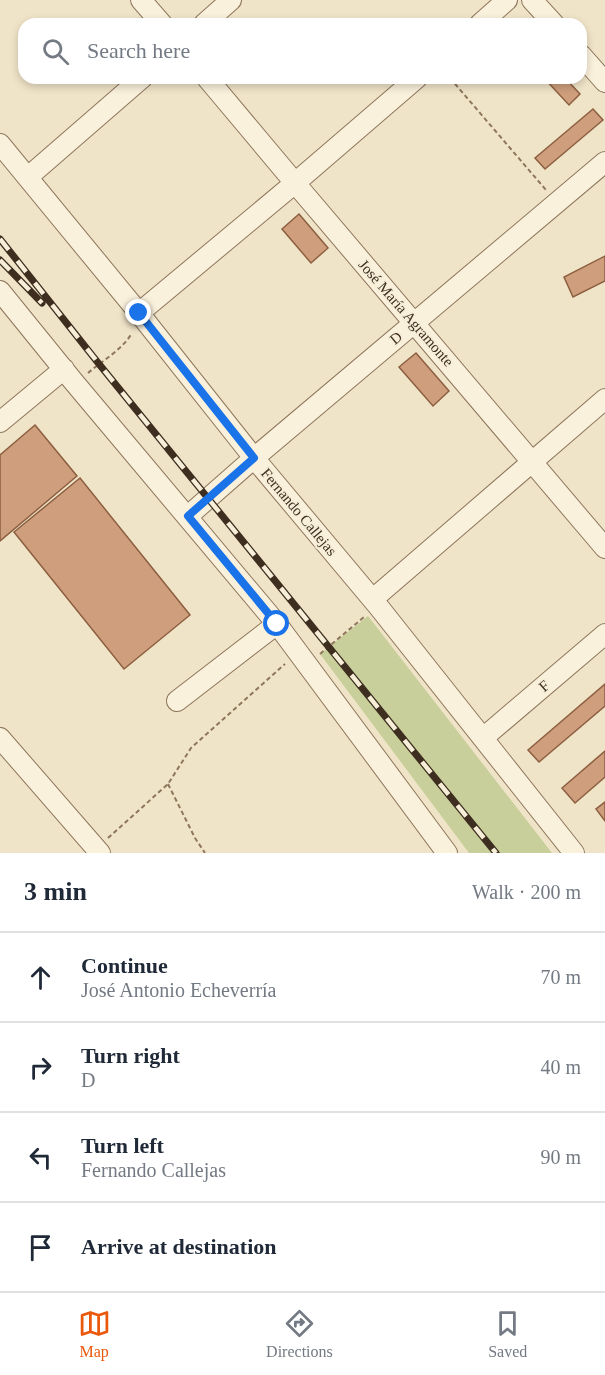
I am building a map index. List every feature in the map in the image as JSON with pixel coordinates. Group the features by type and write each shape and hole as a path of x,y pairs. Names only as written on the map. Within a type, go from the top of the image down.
{"street":[{"path":"141,0 157,18"},
{"path":"211,18 231,0"},
{"path":"487,18 507,0"},
{"path":"532,0 548,18"},
{"path":"587,62 605,82"},
{"path":"28,177 135,84"},
{"name":"José María Agramonte","path":"212,84 605,548"},
{"path":"139,313 410,84"},
{"name":"Fernando Callejas","path":"0,144 254,458 376,602 574,853"},
{"name":"D","path":"188,516 605,162"},
{"path":"0,291 277,624 447,853"},
{"path":"0,422 68,375"},
{"path":"376,602 605,399"},
{"path":"177,701 277,624"},
{"name":"F","path":"483,738 605,634"},
{"path":"0,738 98,851"}],"path":[{"path":"455,84 557,202"},
{"path":"68,375 84,376 110,357 129,339 139,313"},
{"path":"98,851 168,784 191,748 280,668 303,659 376,602"},
{"path":"168,784 205,853"}],"green space":[{"path":"368,616 552,853 469,853 320,654"}],"building":[{"path":"550,84 571,84 580,94 569,105"},
{"path":"593,109 603,120 545,169 535,158"},
{"path":"299,214 328,248 311,263 282,229"},
{"path":"605,256 605,281 573,297 564,277"},
{"path":"416,353 449,391 433,406 399,367"},
{"path":"35,425 77,476 0,541 0,455"},
{"path":"80,478 190,615 124,669 14,532"},
{"path":"605,684 605,706 539,762 528,750"},
{"path":"605,751 605,777 575,803 562,788"},
{"path":"605,802 605,821 596,809"}],"railway":[{"path":"0,239 496,853"},
{"path":"0,260 42,303"}],"route":[{"path":"139,313 254,458 188,516 277,624"}]}
